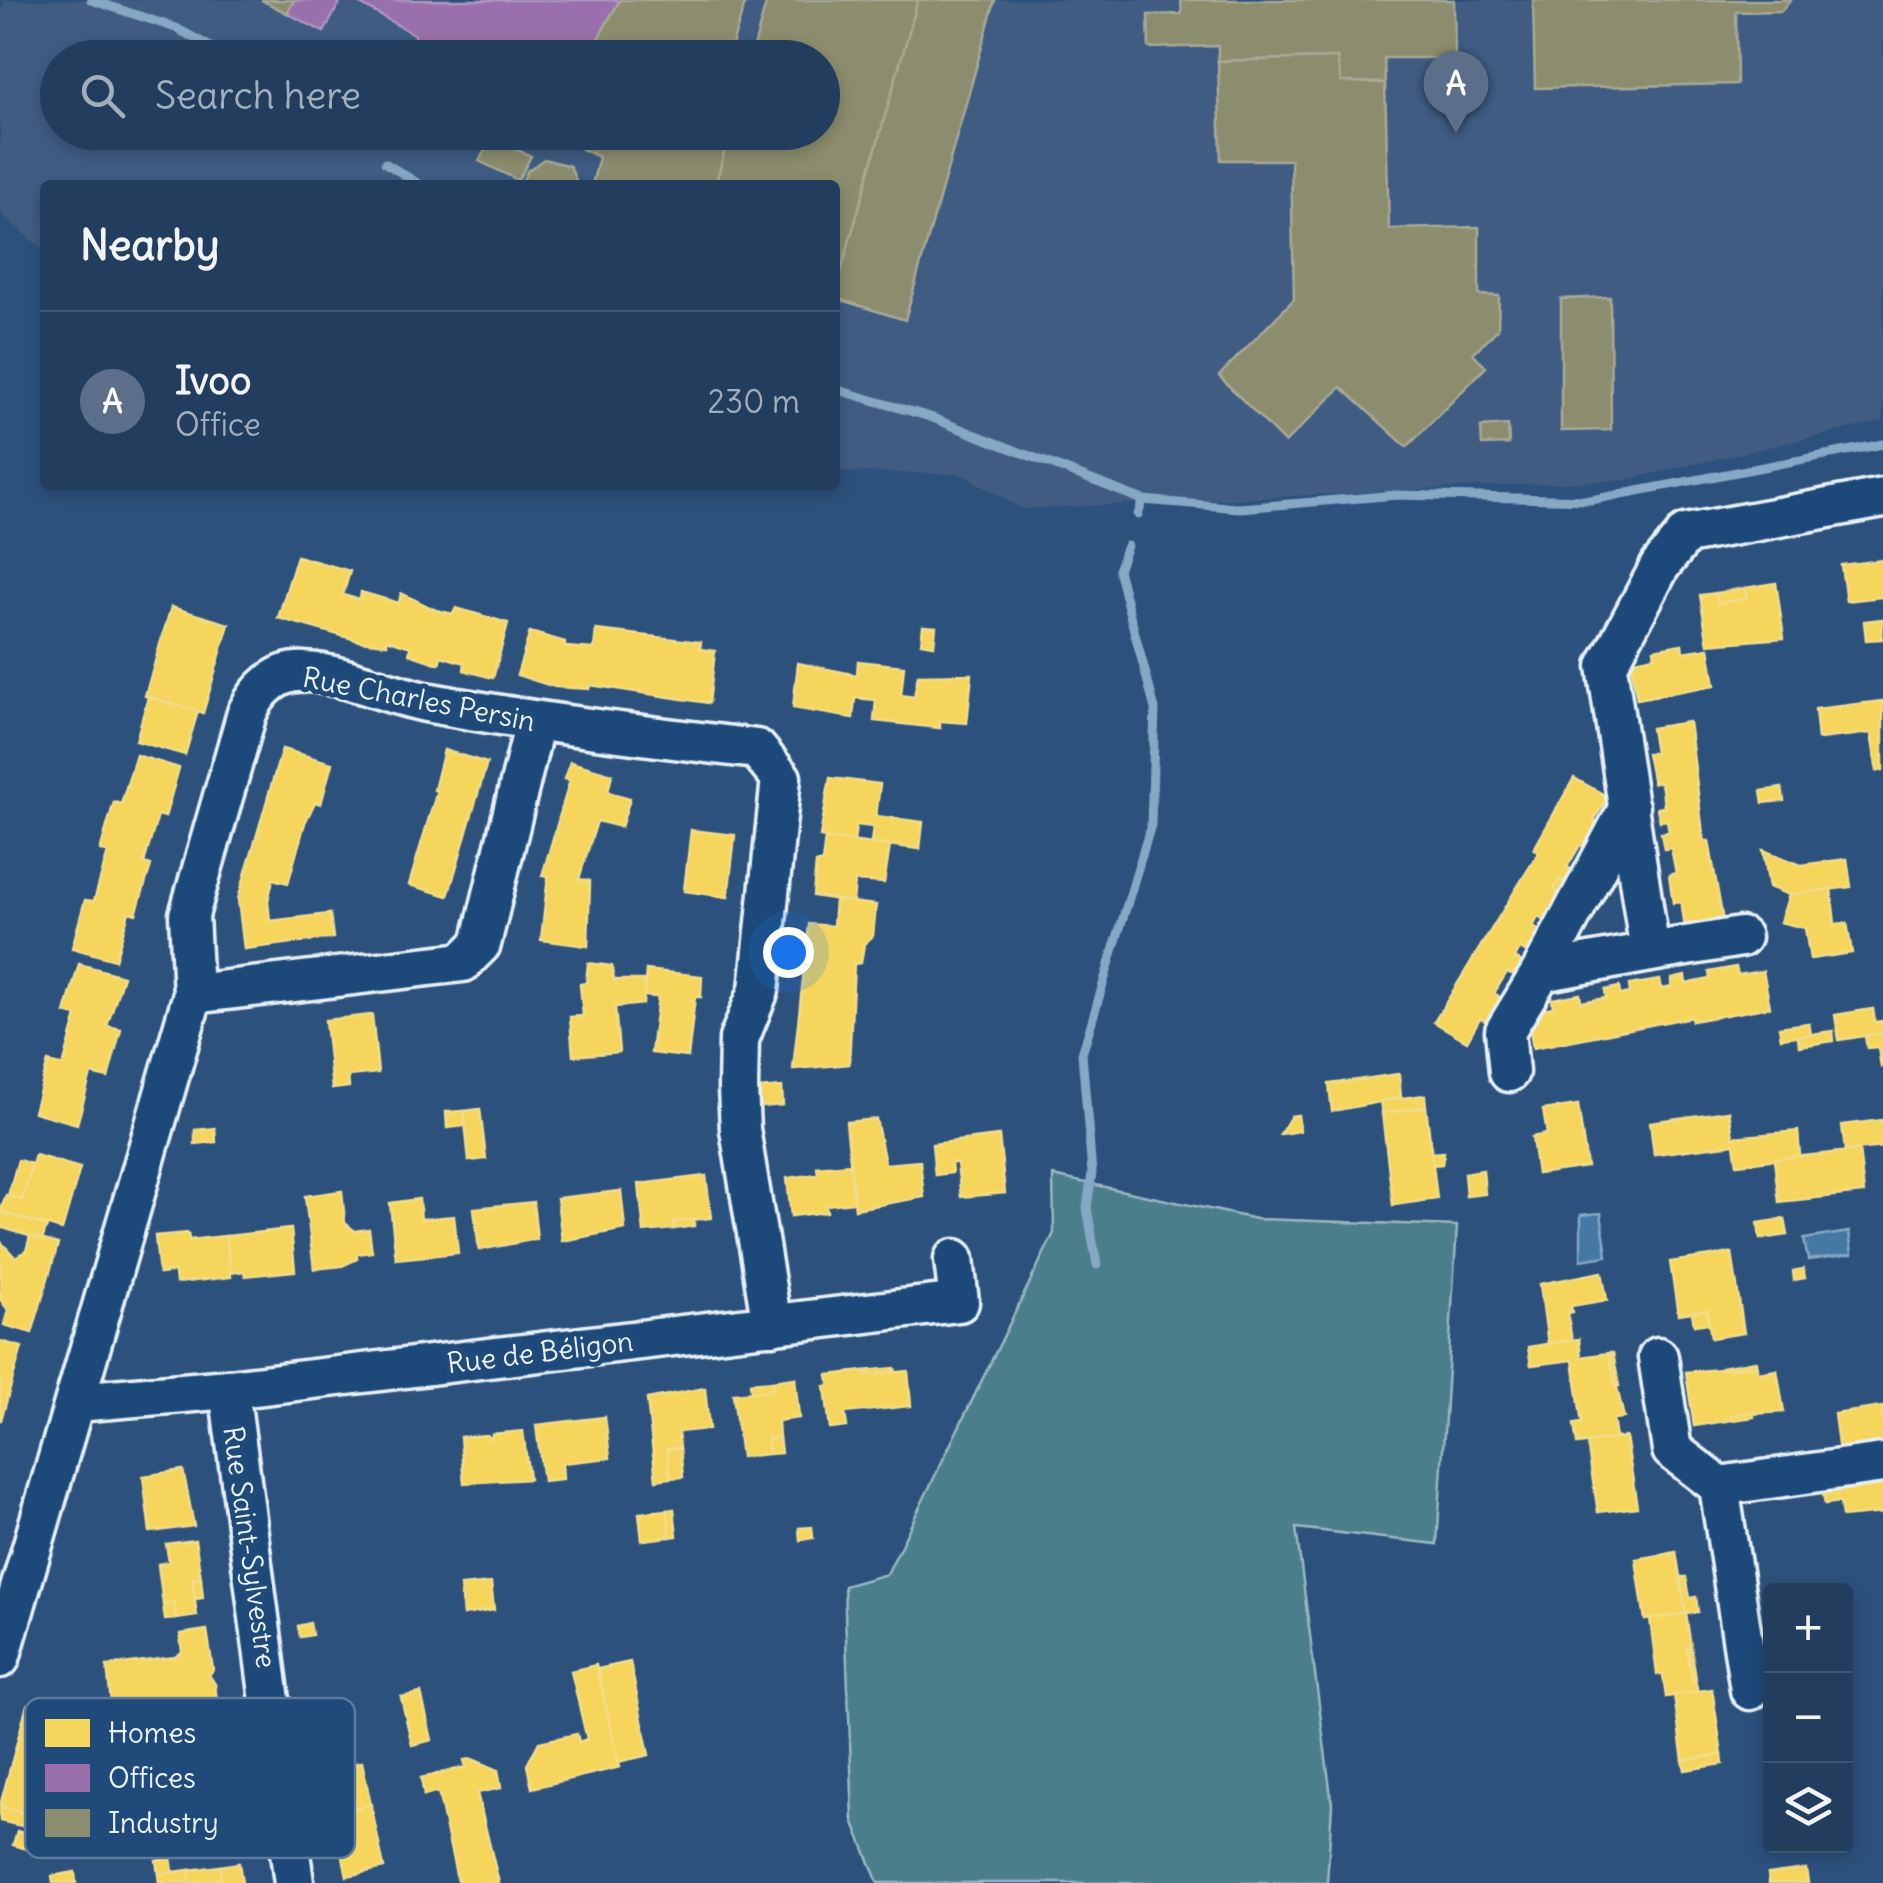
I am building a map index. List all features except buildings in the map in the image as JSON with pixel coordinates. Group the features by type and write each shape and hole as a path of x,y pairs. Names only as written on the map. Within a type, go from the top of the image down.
{"street":[{"path":"1650,952 1607,666 1660,566 1686,534 1883,498"},
{"name":"Rue Charles Persin","path":"0,1658 193,994 189,915 257,692 282,676 304,672 422,702 534,722 756,749 781,778 759,990 739,1040 738,1088 740,1129 772,1324"},
{"path":"193,994 464,962 481,944 534,722"},
{"path":"1509,1072 1504,1031 1541,972 1628,808"},
{"path":"1541,972 1741,937"},
{"name":"Rue de Béligon","path":"76,1402 229,1389 959,1302 954,1259"},
{"path":"1658,1357 1672,1450 1719,1486 1750,1690"},
{"name":"Rue Saint-Sylvestre","path":"229,1389 270,1698"},
{"path":"1719,1486 1883,1463"},
{"name":"Rue Saint-Sylvestre","path":"291,1858 294,1883"}],"shaded area":[{"path":"5,0 1883,0 1883,421 1624,480 1023,509 961,474 840,472 840,180 40,180 40,247 0,213 0,13"},
{"path":"1601,1213 1607,1256 1581,1260 1581,1215"},
{"path":"1849,1232 1852,1254 1808,1260 1804,1239"}],"green space":[{"path":"1053,1176 1256,1219 1457,1226 1437,1544 1296,1528 1332,1804 1327,1883 878,1883 853,1820 844,1586 887,1574 1054,1233"}],"waterway":[{"path":"91,0 176,28 198,40"},
{"path":"385,163 413,180"},
{"path":"840,390 930,417 1143,500"},
{"path":"1138,515 1143,500 1240,508 1397,495 1591,500 1883,444"},
{"path":"1097,1265 1087,1208 1092,1173 1082,1054 1151,825 1155,709 1118,570 1127,546"}],"place":[{"name":"Ivoo","path":"1456,133"}]}
